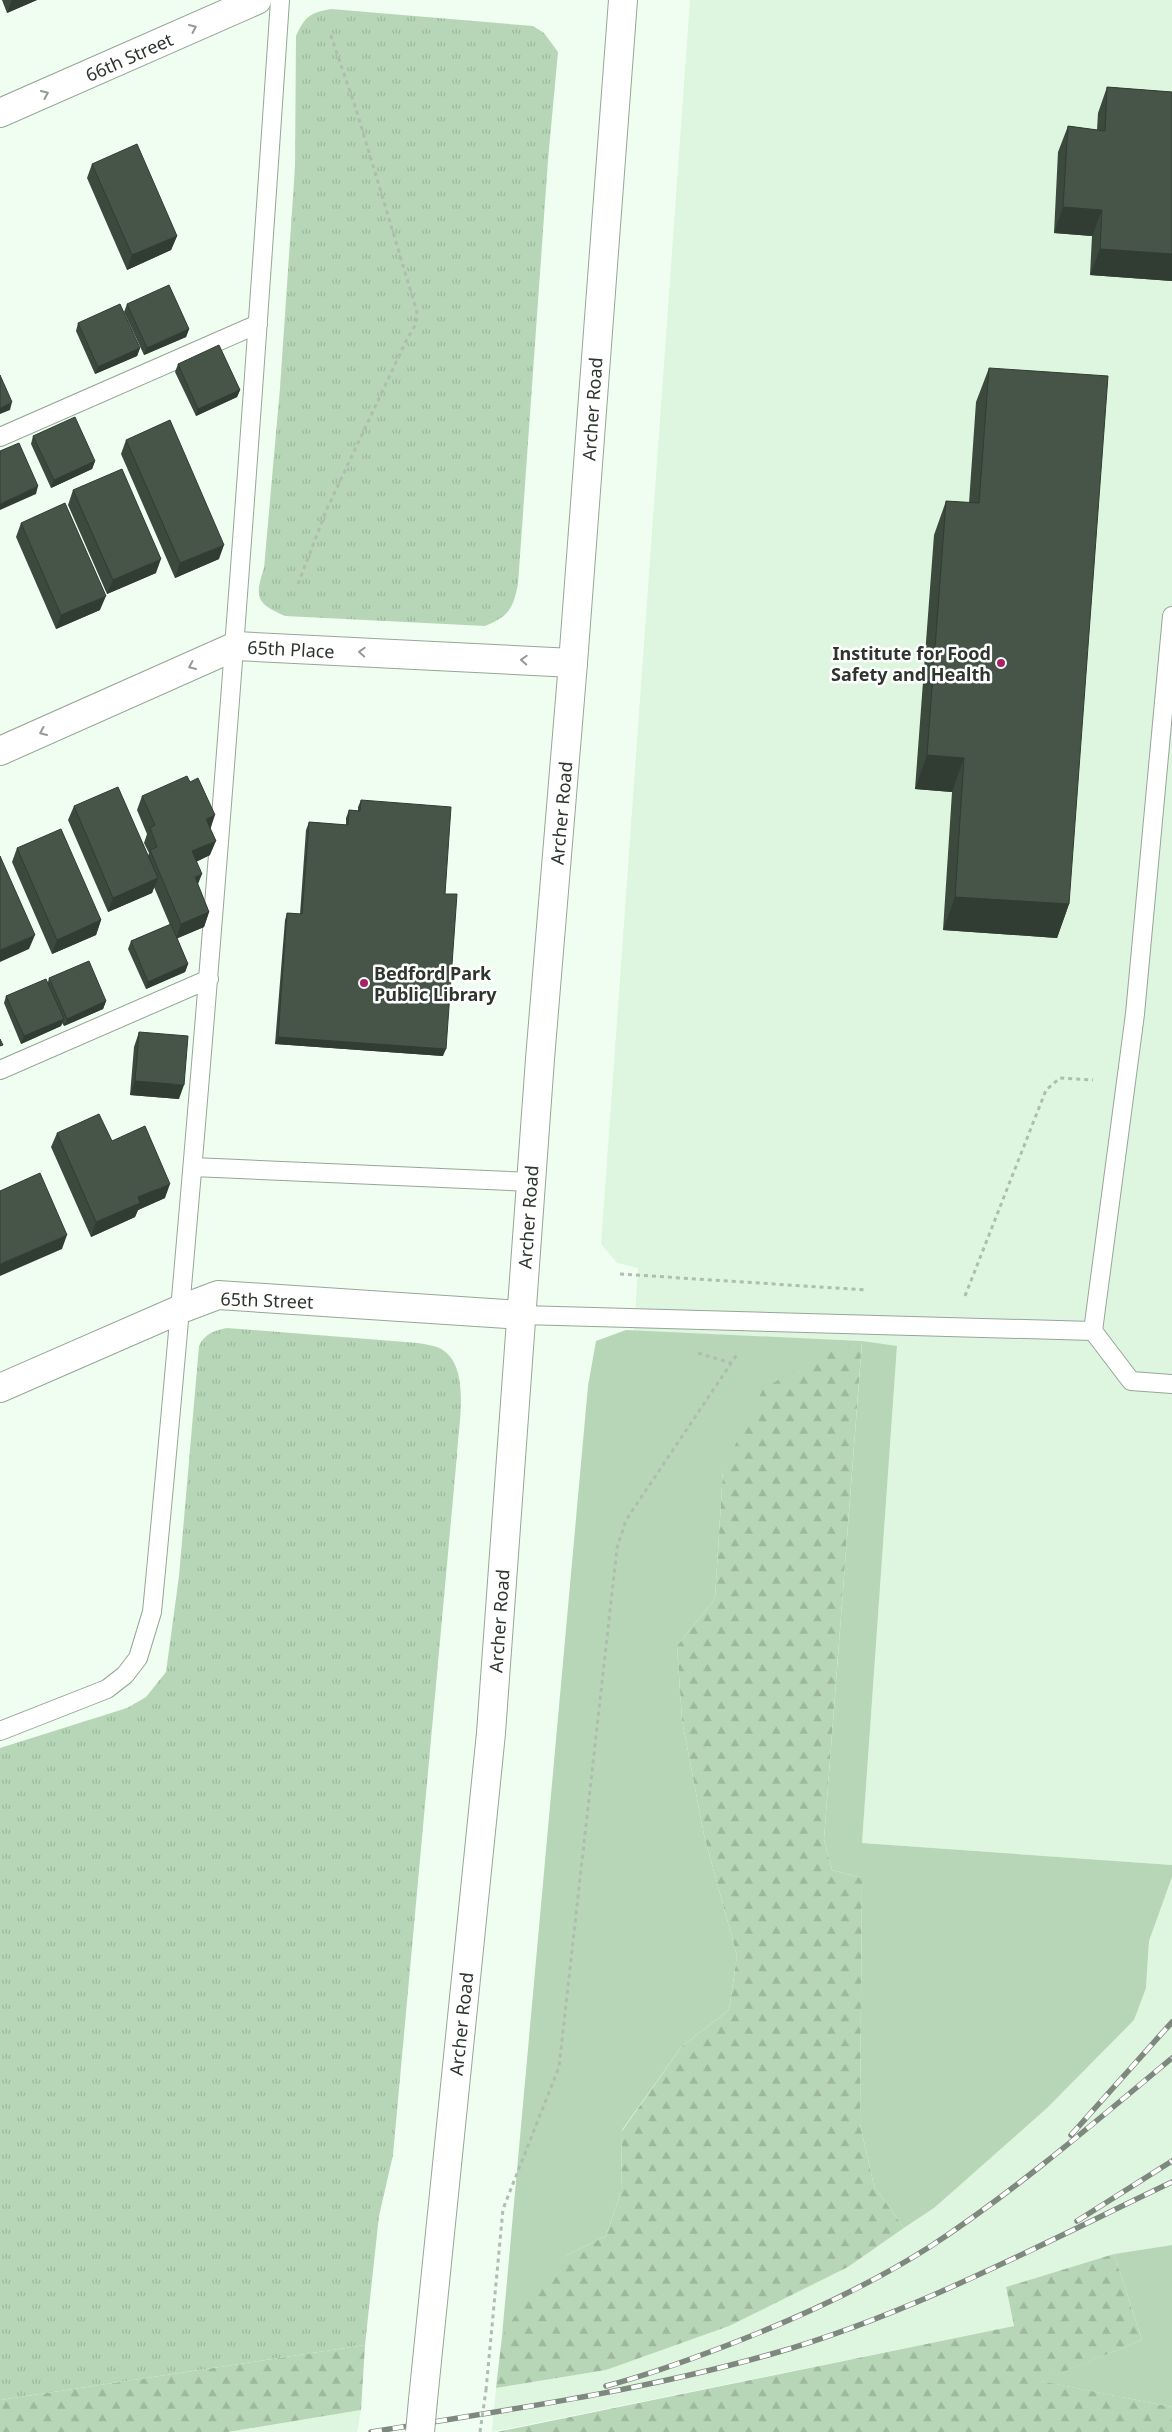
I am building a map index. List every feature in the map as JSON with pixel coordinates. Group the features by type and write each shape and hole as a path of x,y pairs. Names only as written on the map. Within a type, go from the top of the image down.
{"main road":[{"name":"66th Street","path":"0,113 257,0"},
{"name":"Archer Road","path":"420,2432 491,1733 531,1182 573,663 623,0"},
{"name":"65th Place","path":"0,751 236,646 573,663"},
{"name":"65th Street","path":"0,1388 181,1309 218,1295 522,1314"}],"lane":[{"path":"0,1731 107,1688 125,1675 138,1658 152,1612 181,1309 236,646 280,0"},
{"path":"0,437 258,324"},
{"path":"1172,616 1135,1014 1093,1331 1130,1381 1172,1384"},
{"path":"0,1070 209,979"},
{"path":"193,1167 531,1182"},
{"path":"522,1314 1093,1331"}],"path":[{"path":"298,584 326,511 406,341 416,324 417,312 356,109 330,33"},
{"path":"964,1297 1046,1090 1060,1078 1100,1080"},
{"path":"620,1274 876,1291"},
{"path":"480,2432 486,2390 503,2209 559,2067 617,1548 626,1520 749,1336 757,1321"}],"shaded area":[{"path":"690,0 1172,0 1172,1865 862,1843 897,1347 862,1341 634,1331 638,1268 617,1263 601,1244"},
{"path":"1172,1877 1172,2245 1114,2254 1006,2287 1014,2326 492,2432 496,2388 606,2370 848,2267 934,2208 1146,1988 1149,1941"},
{"path":"361,2410 357,2432 228,2432"}],"green space":[{"path":"331,9 533,26 544,33 558,52 548,160 518,584 509,611 500,619 485,626 285,616 268,608 260,599 259,586 264,568 280,388 295,167 296,36 302,24 309,16"},
{"path":"227,1328 430,1345 448,1354 455,1366 459,1380 461,1412 393,2155 379,2216 365,2345 0,2400 0,1748 127,1708 146,1697 166,1672 179,1576 199,1346 210,1333"},
{"path":"626,1330 862,1341 897,1346 862,1843 1172,1865 1172,1877 1149,1941 1146,1988 1134,2020 1047,2108 934,2208 904,2228 874,2186 860,2124 862,1878 832,1870 824,1839 862,1342 723,1470 715,1599 677,1646 682,1720 704,1835 737,1956 729,2010 682,2046 622,2130 621,2192 606,2236 567,2255 502,2336 588,1386 596,1341"},
{"path":"862,1341 824,1839 832,1870 862,1878 860,2124 874,2186 904,2228 848,2267 729,2326 606,2370 496,2388 502,2336 530,2293 567,2255 606,2236 621,2192 622,2131 682,2046 729,2010 737,1956 704,1835 682,1720 677,1646 715,1599 723,1470 763,1389 817,1357"},
{"path":"1172,2245 1172,2407 1040,2381 1142,2340 1114,2254"},
{"path":"1114,2254 1142,2340 1041,2381 1172,2407 1172,2432 497,2432 1014,2326 1006,2287"},
{"path":"365,2345 361,2410 228,2432 0,2432 0,2400"}],"building":[{"path":"1107,87 1172,92 1172,254 1100,249 1102,210 1063,207 1068,126 1105,131"},
{"path":"137,144 177,236 132,255 92,164"},
{"path":"169,285 189,329 147,348 127,304"},
{"path":"120,304 140,348 98,367 78,323"},
{"path":"219,345 240,390 198,409 178,364"},
{"name":"Institute for Food Safety and Health","path":"989,368 1108,376 1069,904 955,897 964,758 927,755 946,501 979,503"},
{"path":"0,375 12,402 0,408"},
{"path":"75,417 95,461 54,480 33,436"},
{"path":"170,420 224,545 180,563 126,440"},
{"path":"19,443 38,486 0,504 0,451"},
{"path":"122,469 161,559 113,580 73,490"},
{"path":"65,503 106,596 61,615 21,523"},
{"path":"187,776 190,782 198,778 215,815 206,819 216,841 192,851 202,874 195,877 209,912 181,924 150,850 157,847 150,828 155,825 142,796"},
{"path":"118,787 158,878 113,898 74,806"},
{"name":"Bedford Park Public Library","path":"361,800 451,807 445,894 457,894 446,1049 278,1037 287,913 302,914 309,822 348,825 349,810 360,811"},
{"path":"61,829 101,920 57,940 17,848"},
{"path":"0,856 35,935 0,950"},
{"path":"171,924 188,964 148,982 131,941"},
{"path":"89,961 106,1001 67,1019 49,978"},
{"path":"46,979 64,1019 24,1036 6,996"},
{"path":"139,1032 188,1036 184,1085 135,1081"},
{"path":"99,1114 112,1141 145,1126 170,1184 138,1197 140,1203 96,1222 57,1133"},
{"path":"40,1173 67,1235 0,1264 0,1191"}],"railway":[{"path":"1071,2135 1172,2022"},
{"path":"606,2386 683,2362 780,2324 832,2301 907,2261 963,2225 994,2202 1172,2058"},
{"path":"1077,2221 1172,2161"},
{"path":"371,2432 625,2389 775,2353 826,2337 927,2298 1026,2253 1172,2182"}],"place":[{"name":"Institute for Food Safety and Health","path":"1001,663"},
{"name":"Bedford Park Public Library","path":"364,983"}]}
